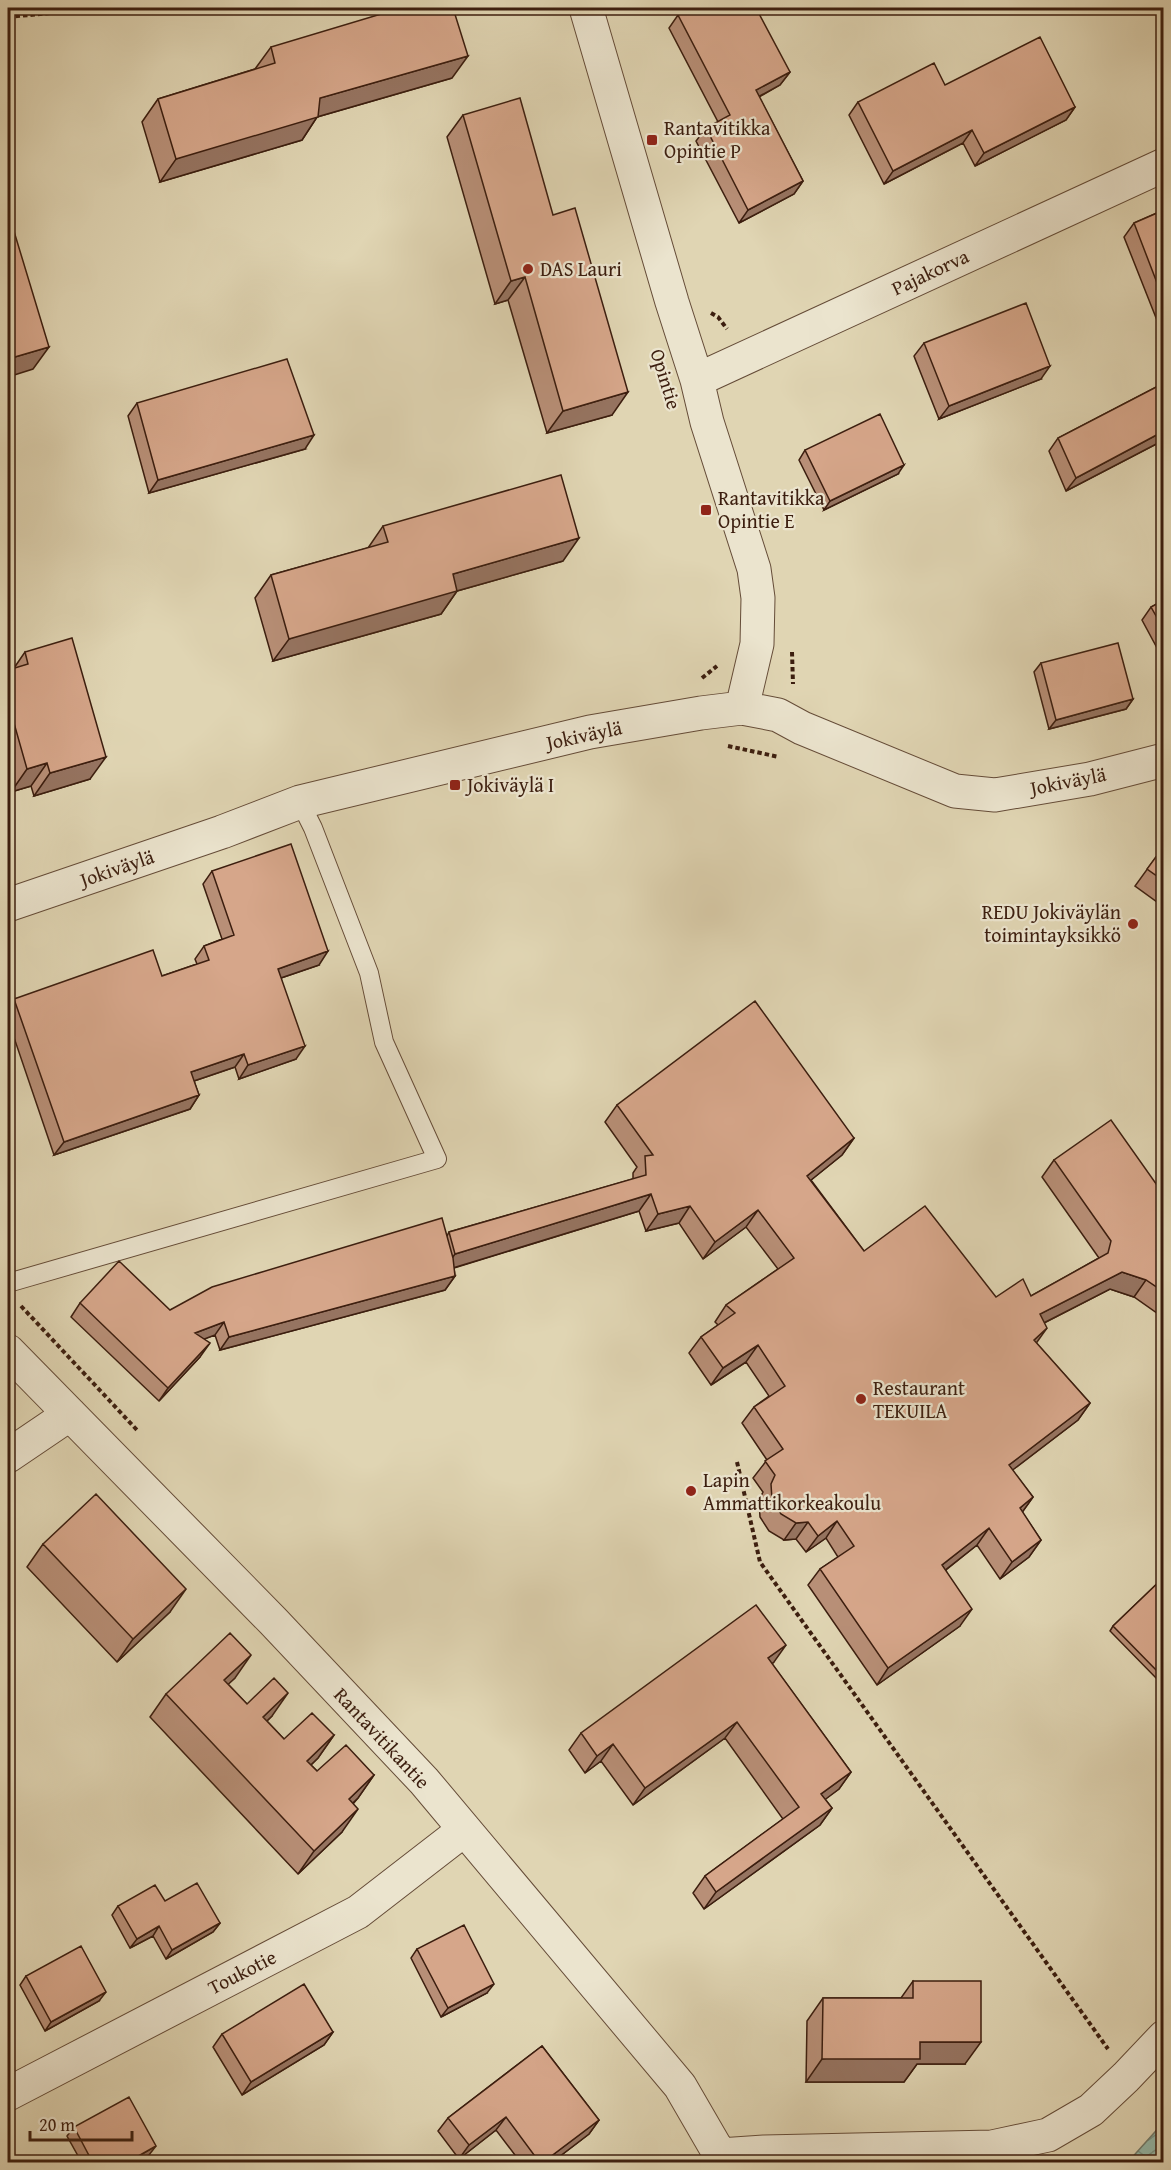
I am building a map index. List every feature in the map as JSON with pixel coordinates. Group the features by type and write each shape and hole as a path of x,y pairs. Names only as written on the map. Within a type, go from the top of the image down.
{"street":[{"name":"Opintie","path":"586,8 697,380 707,422 754,569 758,598 757,644 742,708"},
{"name":"Pajakorva","path":"697,380 1164,165"},
{"name":"Jokiväylä","path":"8,905 222,832 300,802 590,732 705,727 742,708 778,715 801,728 955,791 995,795 1090,779 1164,760"},
{"name":"Rantavitikantie","path":"8,1351 297,1646 424,1781 680,2086 715,2159"},
{"path":"8,1456 70,1414"},
{"name":"Toukotie","path":"8,2094 358,1912 464,1830"},
{"path":"715,2159 764,2152 992,2147 1048,2135 1090,2110 1164,2037"}],"lane":[{"path":"8,1283 437,1159 384,1042 369,973 300,802"}],"path":[{"path":"8,17 104,8"},
{"path":"721,657 716,667 693,685 705,727 790,759"},
{"path":"16,1300 135,1428"},
{"path":"737,1462 760,1562 1100,2037 1126,2077"}],"water":[{"path":"1163,2123 1163,2162 1128,2162"}],"building":[{"path":"401,8 453,8 468,56 320,98 318,117 176,159 158,99 275,63 271,47"},
{"path":"692,8 756,8 790,72 756,90 803,181 748,210 706,128 730,115 678,15"},
{"path":"1040,37 1075,107 984,153 972,130 893,171 858,102 934,63 945,85"},
{"name":"DAS Lauri","path":"520,98 553,215 575,208 628,392 563,411 525,277 511,281 463,115"},
{"path":"1164,210 1164,301 1134,223"},
{"path":"13,228 49,347 8,359 8,229"},
{"path":"1026,303 1050,366 949,406 924,343"},
{"path":"287,359 314,435 158,480 137,403"},
{"path":"1164,383 1164,431 1076,478 1058,438"},
{"path":"880,414 904,465 830,501 805,450"},
{"path":"561,475 579,538 453,574 457,591 289,639 271,575 388,542 383,526"},
{"path":"1164,600 1164,630 1151,607"},
{"path":"72,638 106,757 50,773 47,763 27,769 8,702 8,670 28,664 25,652"},
{"path":"1118,643 1133,699 1056,720 1041,663"},
{"path":"291,844 328,951 278,969 305,1046 248,1065 244,1054 191,1072 199,1095 64,1142 14,999 153,950 162,976 209,960 204,946 234,935 212,871"},
{"path":"1164,846 1164,881 1147,869"},
{"path":"755,1001 854,1138 807,1176 864,1251 925,1206 996,1297 1023,1279 1031,1296 1108,1253 1111,1241 1054,1160 1111,1120 1164,1195 1164,1292 1146,1280 1122,1272 1040,1314 1047,1328 1034,1340 1090,1403 1009,1465 1033,1497 1020,1508 1041,1540 1012,1562 989,1528 942,1565 972,1609 888,1668 820,1569 854,1546 837,1521 818,1536 808,1522 796,1523 781,1514 772,1500 771,1484 775,1475 765,1461 783,1449 754,1407 785,1386 758,1345 723,1368 701,1337 735,1313 726,1305 794,1258 758,1210 715,1242 690,1206 658,1214 651,1194 455,1254 449,1232 646,1175 645,1156 653,1155 617,1105"},
{"path":"442,1218 453,1258 455,1276 229,1337 224,1322 195,1333 210,1343 168,1388 80,1303 119,1261 170,1310 212,1287"},
{"path":"96,1494 186,1589 133,1639 43,1544"},
{"path":"1164,1577 1164,1671 1160,1674 1113,1626"},
{"path":"756,1605 786,1645 768,1658 851,1772 821,1794 832,1808 716,1892 705,1876 799,1807 737,1722 645,1788 613,1744 597,1756 581,1733"},
{"path":"230,1633 251,1655 224,1680 247,1704 274,1678 288,1693 263,1717 284,1739 312,1713 334,1735 307,1761 317,1771 346,1745 374,1775 349,1799 358,1809 314,1851 166,1694"},
{"path":"197,1883 220,1923 172,1950 159,1926 137,1939 118,1906 155,1885 165,1901"},
{"path":"464,1925 494,1984 448,2008 417,1949"},
{"path":"81,1946 106,1992 51,2022 26,1976"},
{"path":"913,1981 981,1981 981,2042 920,2042 920,2059 822,2059 823,1998 913,1998"},
{"path":"304,1984 333,2032 251,2082 222,2034"},
{"path":"542,2046 599,2120 542,2163 506,2117 469,2145 448,2118"},
{"path":"129,2097 156,2146 126,2163 93,2163 74,2127"}],"place":[{"name":"Rantavitikka Opintie P","path":"652,140"},
{"name":"DAS Lauri","path":"528,269"},
{"name":"Rantavitikka Opintie E","path":"706,510"},
{"name":"Jokiväylä I","path":"455,785"},
{"name":"REDU Jokiväylän toimintayksikkö","path":"1133,924"},
{"name":"Restaurant TEKUILA","path":"861,1399"},
{"name":"Lapin Ammattikorkeakoulu","path":"691,1491"}]}
